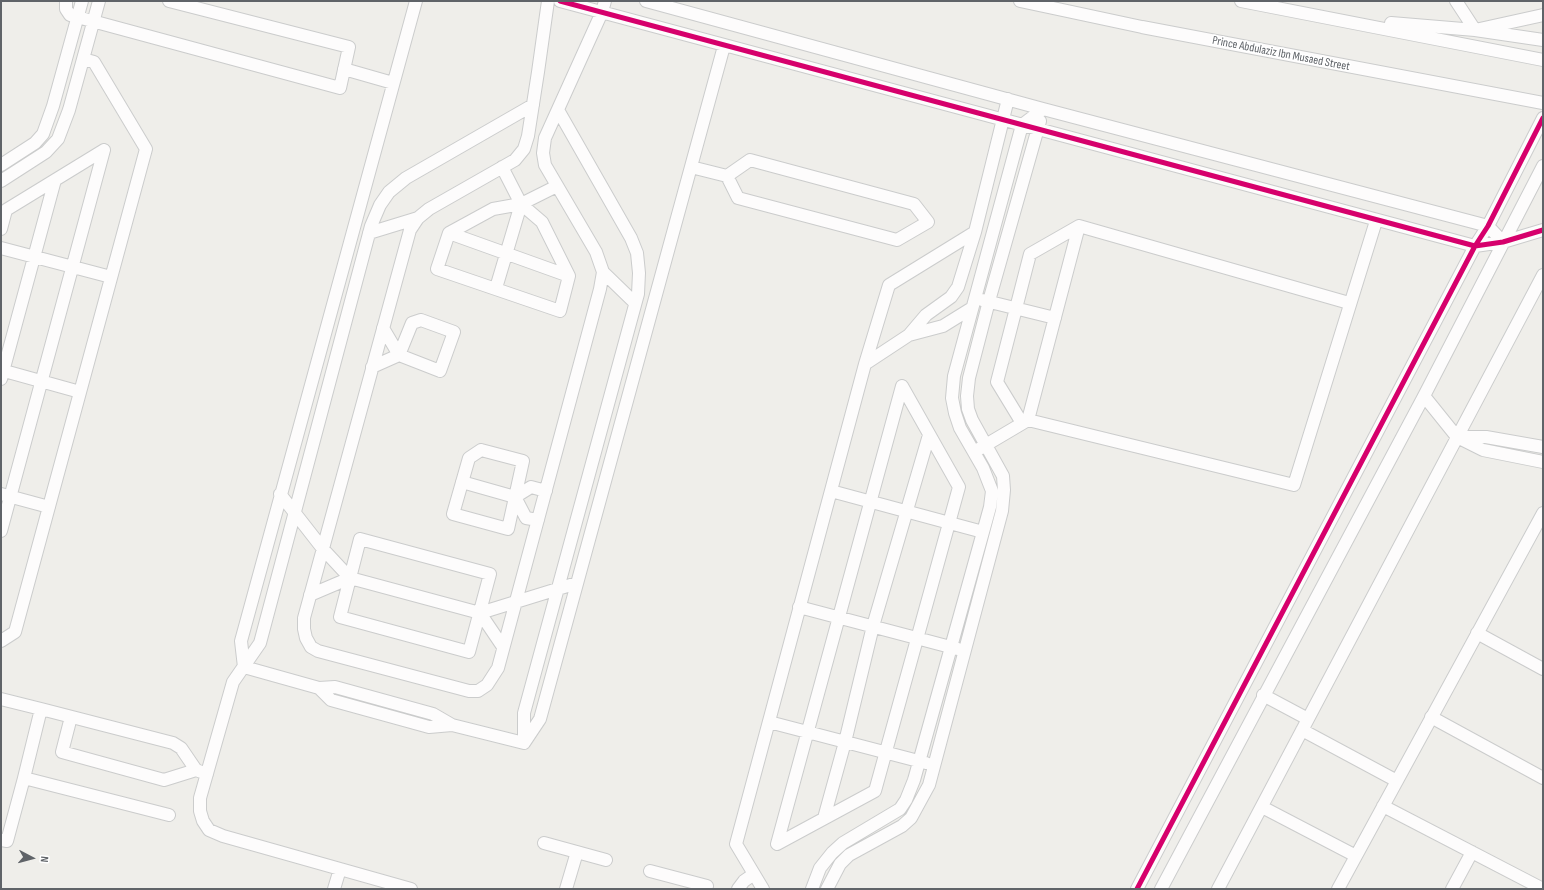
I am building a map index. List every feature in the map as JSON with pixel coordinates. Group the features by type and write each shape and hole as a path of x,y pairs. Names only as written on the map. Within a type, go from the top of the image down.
{"street":[{"path":"66,1 66,9 70,15 77,18 340,88 349,47 169,1"},
{"path":"1,165 35,143 43,134 53,106 82,1"},
{"path":"1,181 46,152 58,139 64,126 99,1"},
{"path":"244,667 241,641 416,1"},
{"path":"548,1 533,105 524,149 515,160 429,209 418,218 410,230 304,618 306,638 311,646 326,654 469,691 478,691 487,685 492,679 498,668 504,648 600,289 603,272"},
{"path":"560,1 603,7 724,46 1039,129 1376,221 1475,246 1503,242 1543,230"},
{"path":"646,1 1043,109 1488,226 1503,242"},
{"name":"Prince Abdulaziz Ibn Musaed Street","path":"1020,1 1142,28 1543,103"},
{"path":"1241,1 1543,60"},
{"path":"1456,1 1475,30"},
{"path":"603,7 545,138 543,153 545,165 596,252 603,272 635,303"},
{"path":"1475,30 1543,15"},
{"path":"1332,19 1475,30 1543,40"},
{"path":"524,743 540,718 724,46"},
{"path":"1,641 15,632 146,149 94,62 83,59"},
{"path":"344,69 393,83"},
{"path":"865,364 909,335 926,315 951,297 958,288 975,232 1008,99"},
{"path":"411,889 223,836 209,830 203,821 200,811 201,772 233,682 260,643 369,233 380,205 395,187 406,178 533,105"},
{"path":"812,889 820,868 832,853 843,843 900,809 906,800 919,761 983,532 992,491 989,480 960,428 952,398 954,376 1022,125 1043,109"},
{"path":"827,889 840,864 849,856 902,826 911,818 929,785 1002,511 1004,490 1003,476 972,420 968,409 966,396 989,301 1039,129 1043,109"},
{"path":"524,743 524,713 635,303 640,273 638,253 631,238 558,110"},
{"path":"1137,889 1475,246 1488,226 1543,118"},
{"path":"1,230 6,210 104,150 42,381 6,495 1,531"},
{"path":"691,167 727,176 750,160 914,204 928,222 897,240 738,198 727,176"},
{"path":"1160,889 1424,396 1543,166"},
{"path":"502,167 521,204 542,222 569,276 560,311 438,269 449,233 493,209 521,204 558,186"},
{"path":"55,180 2,373 42,381 80,392"},
{"path":"496,288 521,204"},
{"path":"369,233 418,218"},
{"path":"1349,303 1079,226 1030,254 997,382 1025,422 1294,484 1349,303 1376,221"},
{"path":"974,452 1025,422 1055,318 1079,226"},
{"path":"763,889 736,844 865,364 889,285 975,232"},
{"path":"449,233 569,276"},
{"path":"1,248 111,277"},
{"path":"347,250 363,255"},
{"path":"1218,889 1543,275"},
{"path":"909,335 943,326 973,303 989,301 1055,318"},
{"path":"329,317 346,321"},
{"path":"631,318 648,323"},
{"path":"372,367 399,355 412,323 421,320 454,332 440,371 399,355 383,328"},
{"path":"314,373 331,378"},
{"path":"902,386 930,434 959,487 916,638 875,791 777,844 902,386"},
{"path":"612,387 630,392"},
{"path":"1424,396 1457,437 1483,450 1543,462"},
{"path":"824,818 845,742 873,626 930,434"},
{"path":"599,435 617,438"},
{"path":"1457,437 1486,437 1543,447"},
{"path":"481,450 523,461 515,497 508,529 453,514 470,458 481,450"},
{"path":"462,482 515,497 526,518 538,520"},
{"path":"515,497 531,487 546,491"},
{"path":"831,491 983,532"},
{"path":"280,494 322,549 350,578 480,613 577,583"},
{"path":"6,495 49,507"},
{"path":"1338,889 1543,513"},
{"path":"360,539 490,574 480,613 469,652 340,617 360,539"},
{"path":"258,576 277,580"},
{"path":"310,595 350,578"},
{"path":"799,607 965,651"},
{"path":"480,613 504,648"},
{"path":"1477,633 1543,669"},
{"path":"541,650 558,654"},
{"path":"244,667 319,688 335,687 433,714 452,725 524,743"},
{"path":"1263,696 1396,781"},
{"path":"1,699 173,743 181,748 201,772"},
{"path":"1,840 7,841 41,709"},
{"path":"71,717 62,752 164,780 201,772"},
{"path":"1431,717 1543,778"},
{"path":"769,722 934,765"},
{"path":"24,778 169,815"},
{"path":"1383,806 1543,889"},
{"path":"1262,807 1356,856"},
{"path":"544,843 606,860"},
{"path":"566,889 577,852"},
{"path":"1452,889 1472,852"},
{"path":"334,889 340,869"},
{"path":"650,871 707,886 706,889"},
{"path":"738,889 744,880 754,874"}],"cycle path":[{"path":"560,1 1475,246 1503,242 1543,230"},
{"path":"1137,889 1475,246 1488,226 1543,118"}]}
